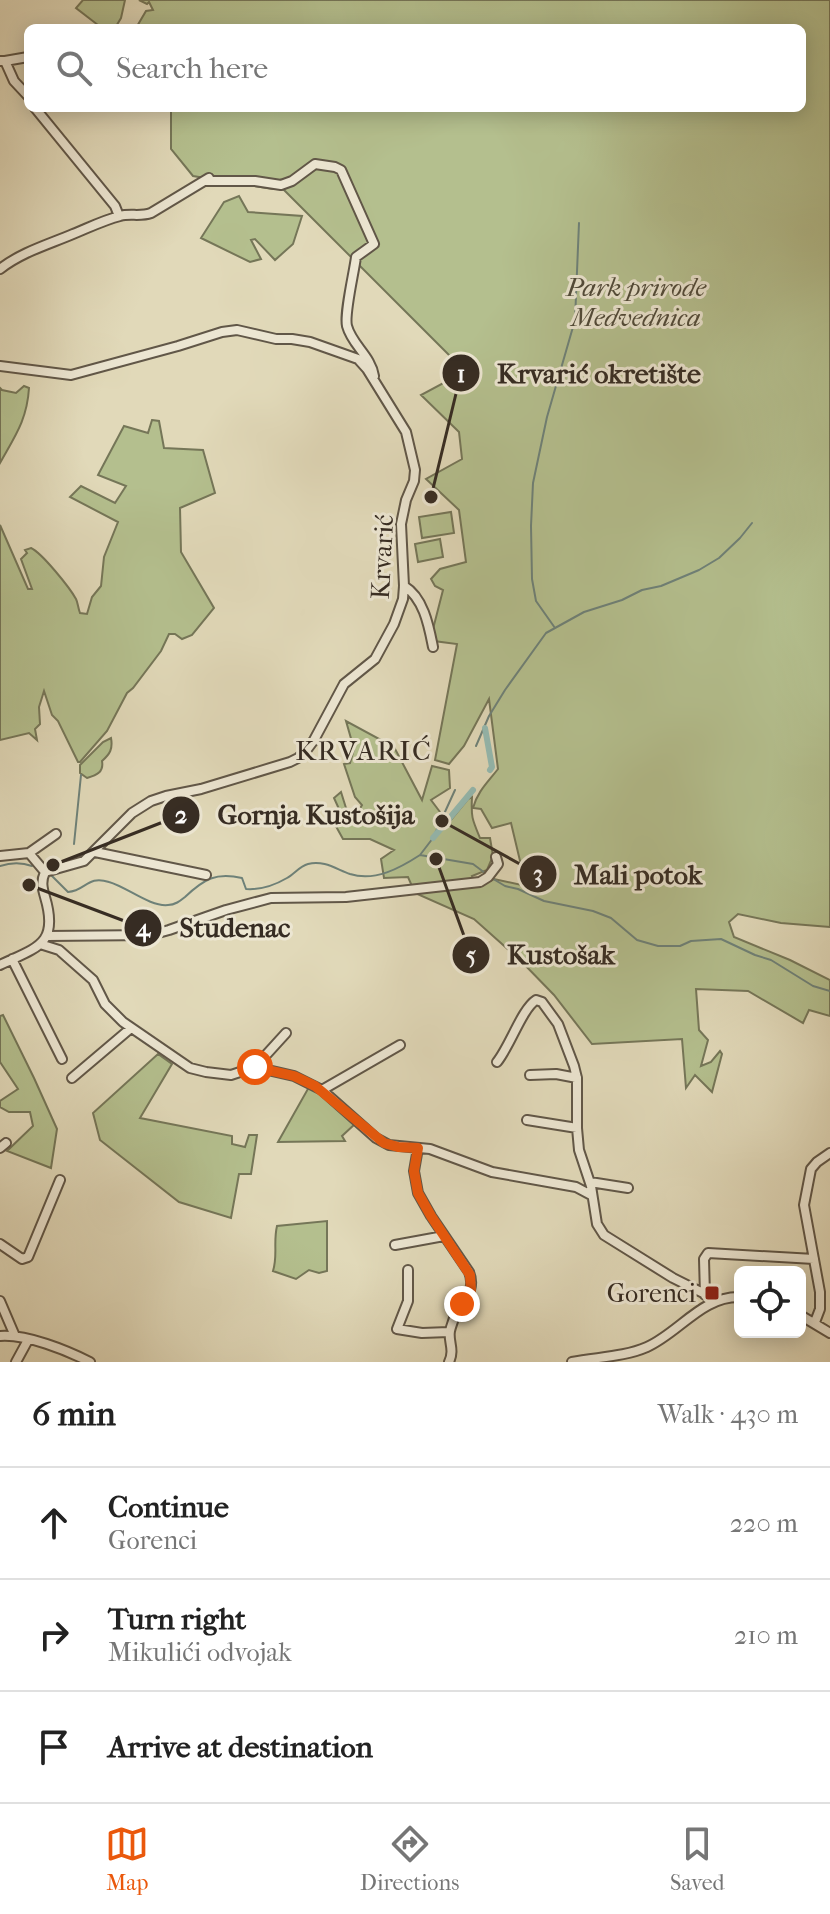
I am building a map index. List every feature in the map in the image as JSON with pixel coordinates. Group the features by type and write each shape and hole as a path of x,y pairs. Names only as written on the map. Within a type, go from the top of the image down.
{"street":[{"path":"24,58 2,61 24,92"},
{"path":"38,112 115,206 119,216"},
{"path":"0,269 32,249 119,216 151,213 208,179 281,185 315,164 335,167 341,170 374,244 356,257 346,312 348,330 373,368 374,379"},
{"name":"Krvarić","path":"0,366 71,375 237,330 276,339 310,342 358,359 406,432 415,470 401,524 404,586 400,611 375,659 344,684 314,740 298,758 201,789 151,801 132,813 84,861 45,872"},
{"path":"404,586 415,596 421,608 430,628 433,647"},
{"path":"0,856 29,853 56,834"},
{"path":"95,852 206,875"},
{"path":"6,962 40,944 47,936 51,918 41,881 45,872 29,853"},
{"path":"47,936 151,935 271,898 346,897 480,882 498,864 496,857"},
{"path":"40,944 59,950 93,980 109,1009 131,1028 177,1060 199,1070 231,1075 255,1067 286,1033"},
{"path":"0,953 62,1059"},
{"path":"497,1062 528,1007 539,1000 560,1029 577,1078 579,1150 590,1182 597,1224 604,1235 717,1300"},
{"path":"72,1078 131,1028"},
{"path":"322,1090 400,1045"},
{"path":"255,1067 294,1076 322,1090 380,1141 398,1147 444,1153 492,1172 576,1187 591,1195"},
{"path":"530,1075 556,1074 577,1078"},
{"path":"527,1120 577,1128"},
{"path":"418,1148 414,1171 418,1193 472,1280 469,1295 455,1315 449,1332 452,1344 449,1362"},
{"path":"815,1322 820,1301 804,1212 809,1173 814,1164 830,1153"},
{"path":"0,1244 22,1259 28,1257 60,1180"},
{"path":"590,1182 628,1188"},
{"path":"395,1245 444,1236"},
{"path":"705,1295 704,1259 708,1253 814,1259"},
{"path":"408,1270 408,1301 397,1329 422,1333 449,1332"},
{"path":"572,1362 643,1349 717,1300 734,1297"},
{"path":"0,1301 15,1336"},
{"path":"806,1318 830,1333"},
{"path":"0,1336 15,1336 90,1362"},
{"path":"16,1362 28,1340"}],"green space":[{"path":"83,0 125,0 117,24 97,24 76,8"},
{"name":"Park prirode Medvednica","path":"139,0 830,0 830,927 781,923 738,914 729,922 734,937 830,980 830,1016 809,1010 803,1023 748,991 696,989 699,1030 708,1040 701,1066 711,1062 720,1051 722,1054 712,1092 695,1075 686,1088 682,1039 592,1044 554,995 474,919 415,893 408,877 384,878 381,859 394,850 370,839 343,839 327,810 335,809 344,820 334,798 341,792 346,808 355,817 362,805 355,797 344,764 350,763 354,749 346,721 394,747 422,800 432,766 449,770 450,788 431,800 440,812 440,823 446,826 472,797 472,814 475,826 480,838 490,838 493,856 487,870 472,876 477,886 494,879 526,886 511,823 492,828 481,809 473,808 480,792 498,769 489,699 464,746 449,764 435,760 457,644 434,641 433,629 443,590 435,586 431,579 440,569 466,562 459,510 426,479 462,459 459,432 421,395 453,378 451,357 280,186 273,189 193,176 171,149 171,112 806,112 806,24 138,24 146,11 153,10 149,2"},
{"path":"239,196 248,212 302,216 293,244 275,260 255,239 251,240 261,259 250,262 201,238 224,202"},
{"path":"24,386 29,388 23,419 0,463 0,388 16,393"},
{"path":"152,420 159,421 164,448 203,450 215,493 180,508 181,552 214,608 192,635 182,639 169,634 161,651 127,693 107,731 80,762 52,715 44,691 39,707 40,724 35,729 37,740 29,733 0,740 0,525 28,589 32,589 21,559 27,553 25,550 31,548 68,587 80,613 87,614 92,597 101,586 104,557 118,522 70,497 81,486 115,503 126,486 98,475 124,426 148,433"},
{"path":"451,512 454,533 422,538 419,517"},
{"path":"440,539 443,557 418,562 415,544"},
{"path":"111,738 110,751 102,761 99,772 87,778 80,773 80,765"},
{"path":"3,1015 57,1129 51,1168 7,1151 33,1126 30,1112 9,1112 0,1107 0,1101 18,1089 0,1062 0,1016"},
{"path":"158,1054 172,1064 140,1118 232,1136 232,1144 245,1147 249,1135 257,1135 251,1174 239,1174 231,1218 179,1202 100,1140 93,1113"},
{"path":"312,1086 356,1123 342,1136 345,1141 278,1142 309,1087"},
{"path":"327,1221 327,1271 319,1273 309,1270 296,1279 273,1271 277,1226"}],"waterway":[{"path":"555,628 536,601 532,579 533,483 547,417 575,320 579,223"},
{"path":"476,746 505,690 546,633 584,612 699,570 719,558 752,523"},
{"path":"485,728 490,770"},
{"path":"74,844 81,775"},
{"path":"420,855 433,838 455,790"},
{"path":"433,838 473,790"},
{"path":"51,875 68,892 102,880 154,903 168,905 179,901 211,878 242,878 246,889 257,889 278,883 302,866 314,863 350,874 369,876 396,869 420,855 473,864 485,873"},
{"path":"0,866 16,863 32,866"},
{"path":"490,877 544,901 611,918 637,940 658,946 680,946 691,941 721,939 771,960 813,986 830,991"}],"place":[{"name":"Krvarić okretište","path":"431,497"},
{"name":"Mali potok","path":"442,821"},
{"name":"Kustošak","path":"436,859"},
{"name":"Gornja Kustošija","path":"53,865"},
{"name":"Studenac","path":"29,885"},
{"name":"Gorenci","path":"712,1293"}],"district":[{"name":"KRVARIĆ","path":"364,750"}],"route":[{"path":"255,1067 294,1076 315,1086 384,1143 418,1148 414,1171 418,1193 472,1280 471,1290 462,1304"}]}
